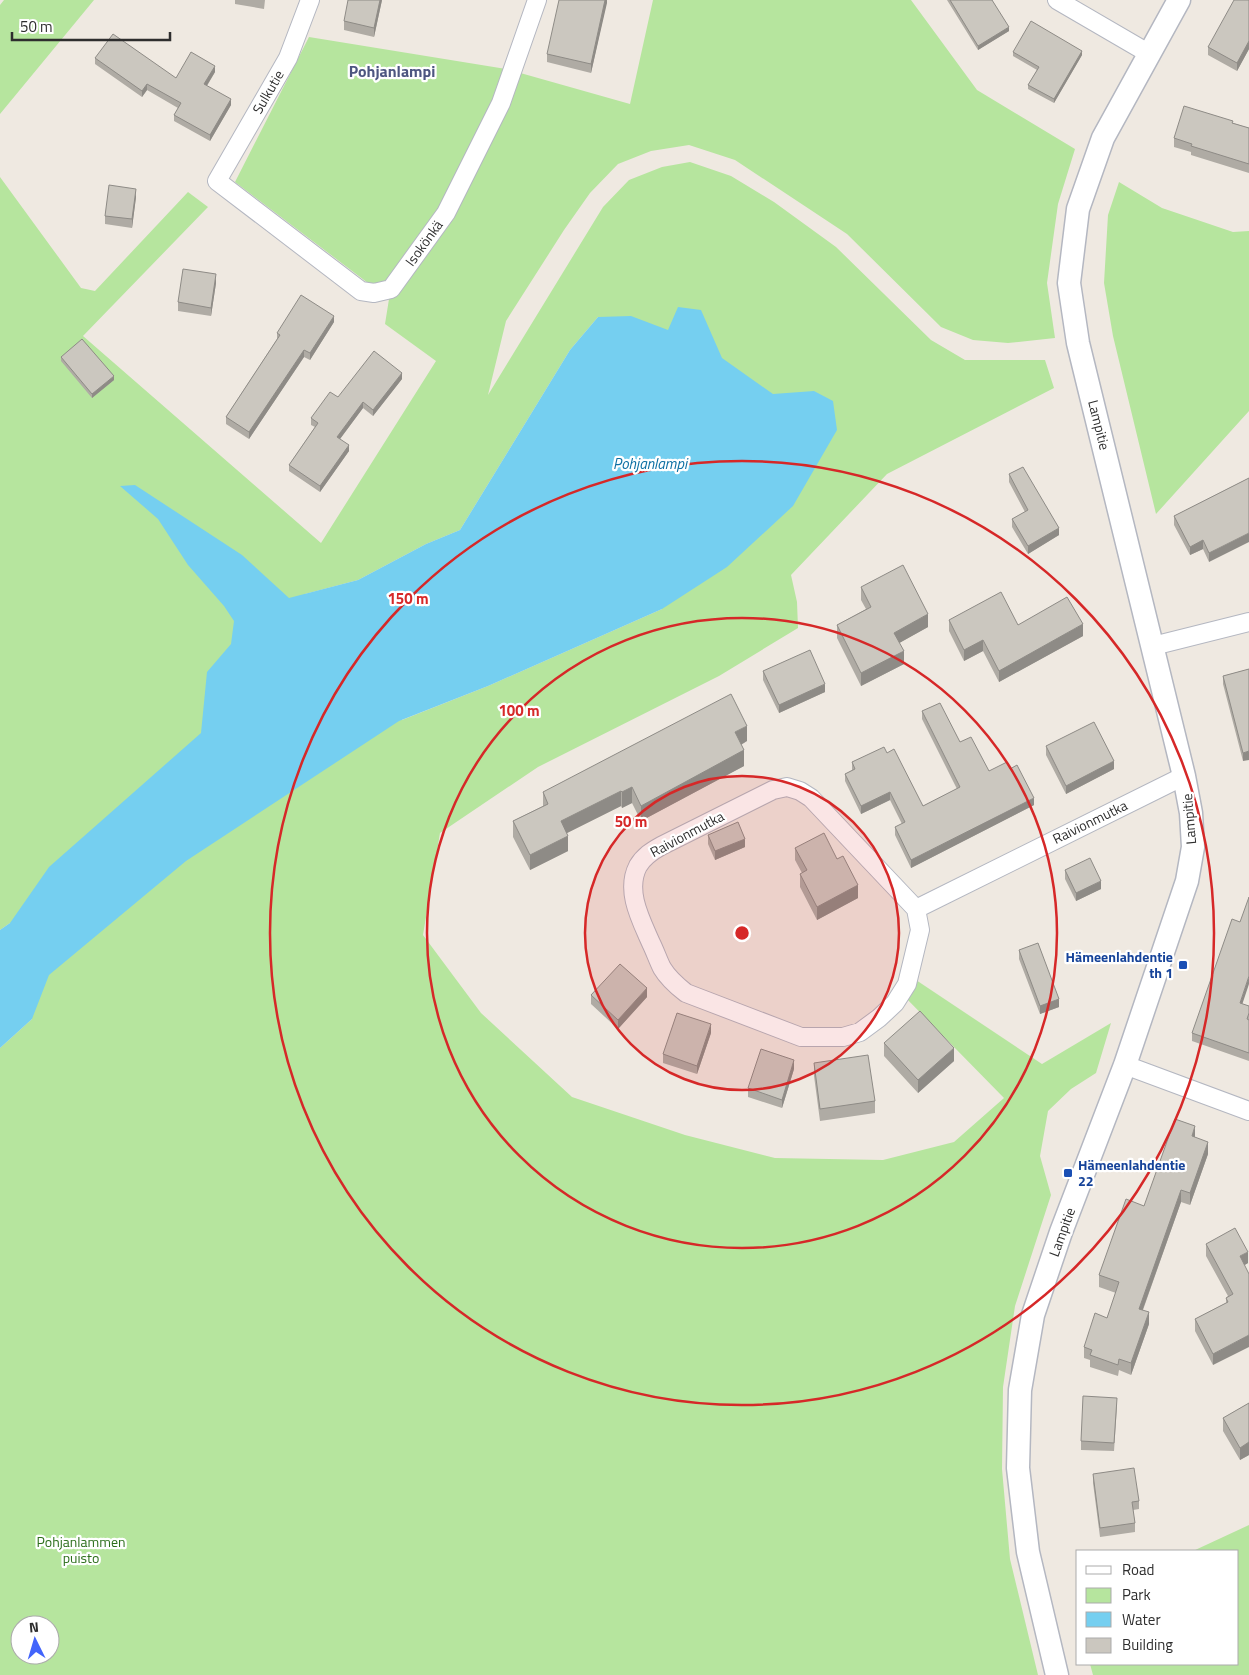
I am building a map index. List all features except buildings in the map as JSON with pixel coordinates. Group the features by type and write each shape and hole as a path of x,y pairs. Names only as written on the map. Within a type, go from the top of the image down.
{"street":[{"name":"Sulkutie","path":"217,180 288,58 310,0"},
{"name":"Isokönkä","path":"217,180 361,291 374,294 391,289 446,213 501,103 537,0"},
{"path":"1057,0 1148,52"},
{"name":"Lampitie","path":"1057,1675 1028,1552 1018,1468 1020,1390 1033,1315 1061,1232 1124,1065 1187,881 1192,839 1191,813 1184,776 1078,343 1069,283 1078,209 1103,138 1148,52 1179,0"},
{"path":"1153,646 1249,622"},
{"name":"Raivionmutka","path":"916,909 1184,776"},
{"name":"Raivionmutka","path":"787,787 800,791 811,798 916,909 920,930 906,984 895,1003 860,1032 843,1037 801,1037 686,994 673,982 662,968 639,916 634,897 634,880 638,867 645,856 661,846 773,790 787,787"},
{"path":"1124,1065 1249,1111"}],"green space":[{"path":"4,0 94,0 0,114 0,5"},
{"name":"Pohjanlammen puisto","path":"653,0 911,0 977,90 1075,149 1058,204 1047,283 1055,338 1008,343 973,340 941,327 847,234 735,160 689,145 651,151 618,164 590,193 506,321 488,395 603,207 629,180 662,167 690,162 731,176 774,202 836,247 931,340 965,360 1045,360 1054,388 887,474 791,575 797,602 798,628 719,676 538,767 440,833 423,935 481,1013 572,1097 685,1135 775,1158 883,1160 954,1142 1004,1098 903,995 910,976 1042,1064 1111,1023 1096,1073 1071,1089 1048,1111 1040,1156 1051,1195 1015,1306 1003,1387 1002,1469 1010,1559 1038,1675 0,1675 0,1048 32,1019 10,923 0,930 0,177 81,288 95,291 188,192 208,207 83,336 321,543 436,361 385,324 389,299 235,182 309,37 506,69 630,104","holes":["598,317 662,609 488,686 402,720 305,594 358,580 426,544 460,530 570,350"]},
{"path":"1119,182 1162,208 1233,232 1249,231 1249,411 1156,514 1113,336 1104,283 1108,215"},
{"path":"1249,1525 1249,1675 1093,1675 1090,1665 1239,1665 1239,1550 1195,1550"}],"water":[{"name":"Pohjanlampi","path":"678,307 701,310 722,358 773,394 814,391 833,401 837,430 793,506 727,567 662,609 488,686 399,721 186,861 49,975 32,1019 0,1048 0,930 10,923 49,867 201,733 207,672 231,644 234,621 224,606 188,565 158,519 120,486 135,485 242,555 289,598 358,580 426,544 460,530 570,350 598,317 631,316 668,330"}],"place":[{"name":"Hämeenlahdentie th 1","path":"1183,965"},
{"name":"Hämeenlahdentie 22","path":"1068,1173"}],"district":[{"name":"Pohjanlampi","path":"392,71"}]}
